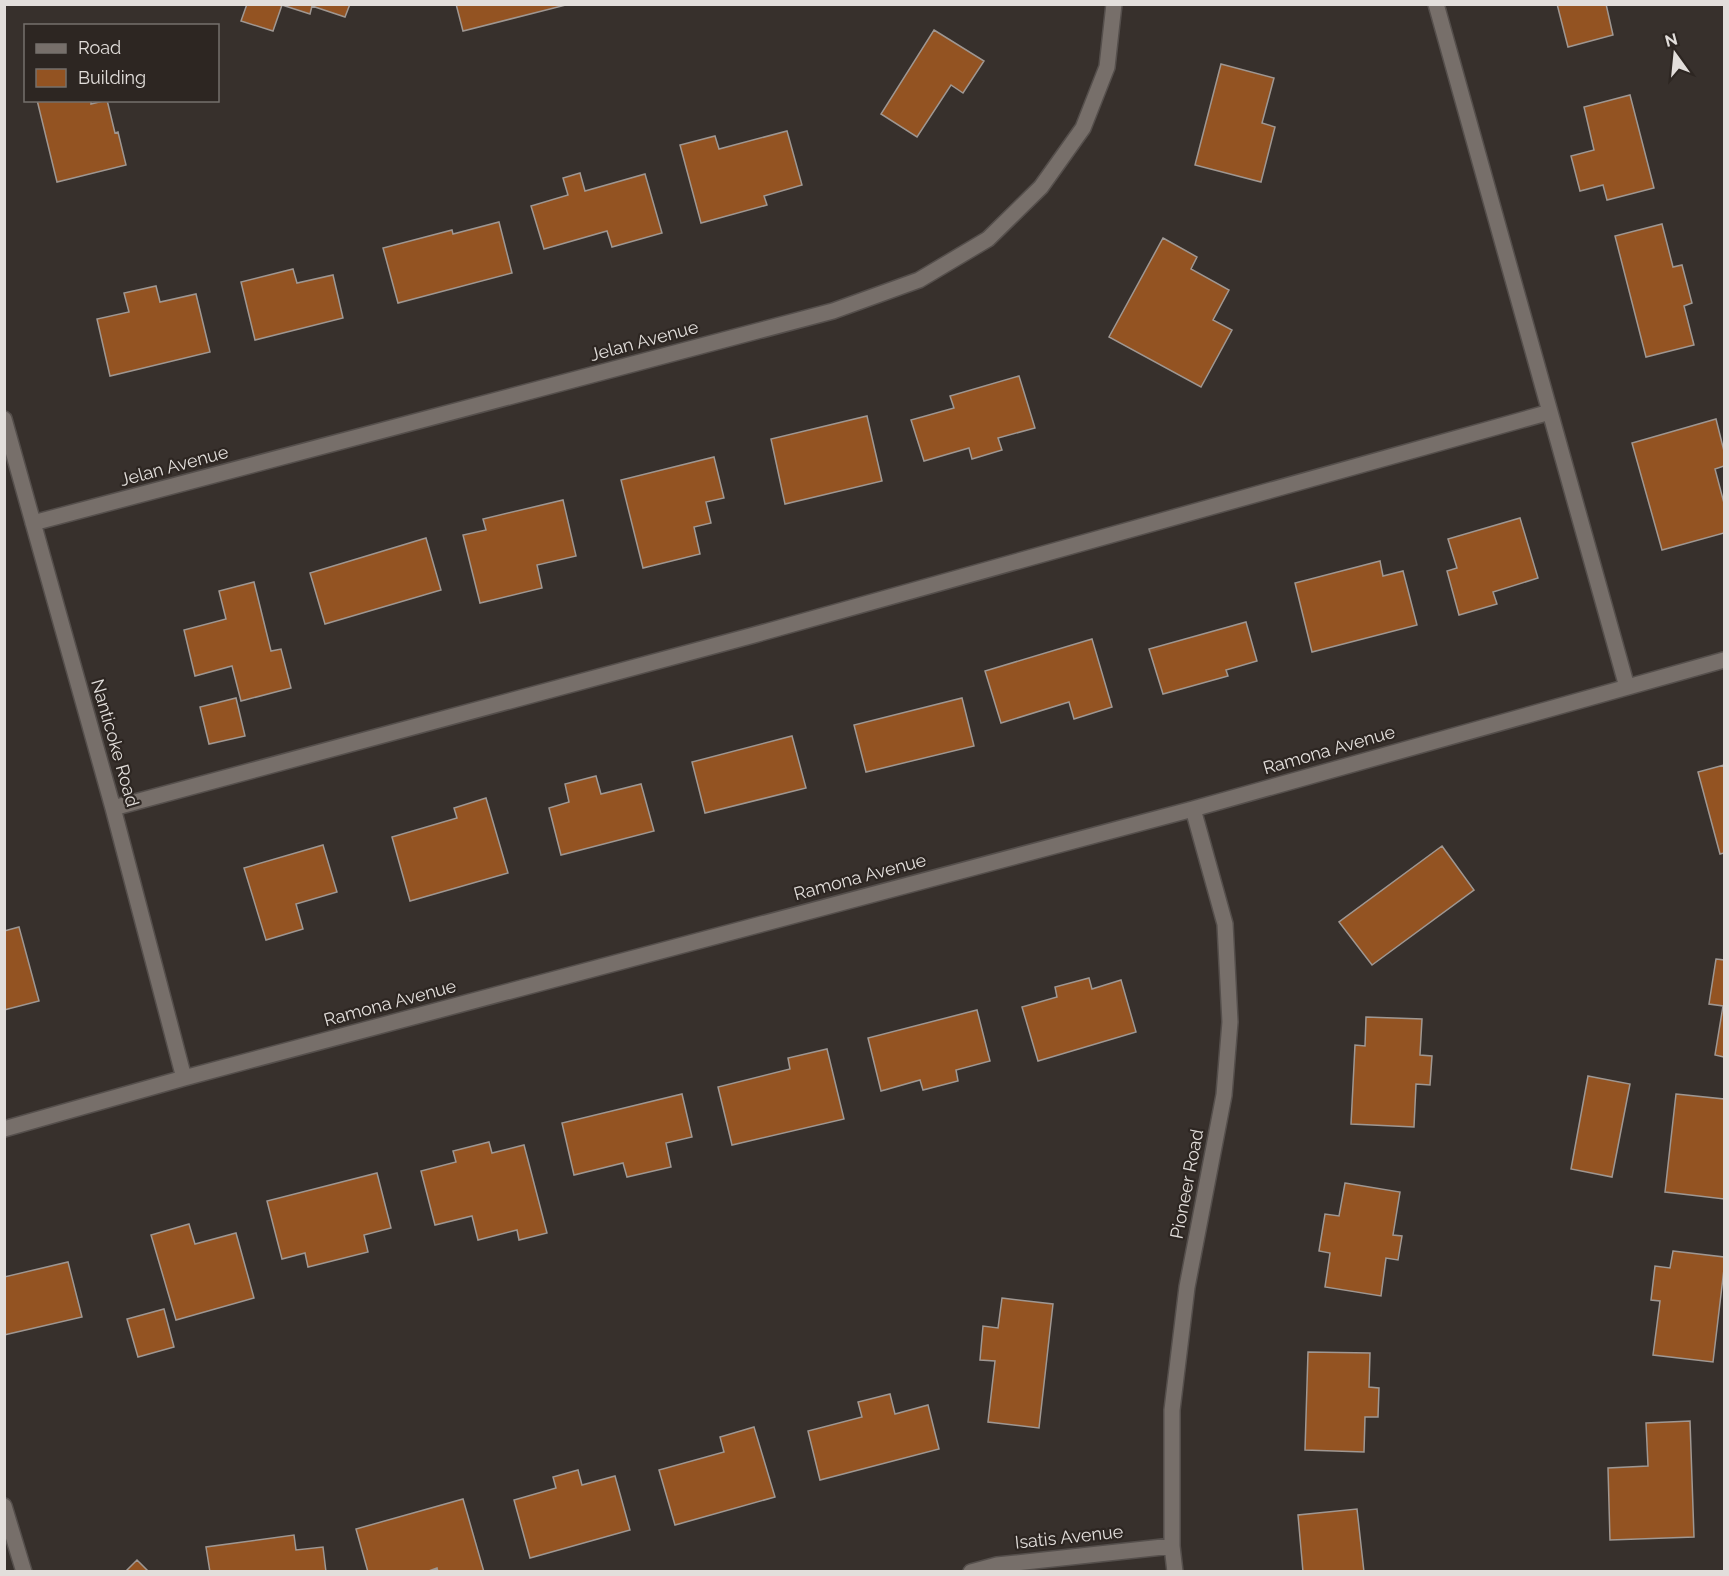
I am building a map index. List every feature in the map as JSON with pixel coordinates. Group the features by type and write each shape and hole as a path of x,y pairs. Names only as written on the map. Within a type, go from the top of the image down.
{"street":[{"name":"Jelan Avenue","path":"33,523 833,311 919,280 988,239 1041,187 1083,128 1107,67 1113,4"},
{"path":"1436,4 1627,687"},
{"path":"113,808 765,632 1550,412"},
{"name":"Nanticoke Road","path":"4,419 113,808 184,1078"},
{"name":"Ramona Avenue","path":"4,1129 184,1078 1193,809 1725,660"},
{"name":"Pioneer Road","path":"1175,1572 1172,1545 1172,1410 1186,1287 1224,1095 1230,1022 1226,924 1193,809"},
{"path":"4,1506 24,1572"},
{"name":"Isatis Avenue","path":"971,1572 997,1565 1172,1545"}],"building":[{"path":"247,4 350,4 345,17 312,6 310,14 282,5 273,31 241,21"},
{"path":"456,4 566,4 566,5 463,31"},
{"path":"1557,4 1606,4 1613,35 1568,47"},
{"path":"934,30 984,61 963,93 951,85 917,137 881,114"},
{"path":"1221,64 1274,78 1262,123 1275,127 1261,182 1195,165"},
{"path":"1630,95 1654,188 1607,200 1603,185 1580,191 1571,156 1594,150 1584,107"},
{"path":"37,102 91,102 91,104 107,102 126,165 57,182"},
{"path":"787,131 802,185 764,196 767,205 701,223 680,145 715,136 719,149"},
{"path":"580,173 585,191 645,174 662,233 612,247 607,231 544,249 531,206 568,195 563,178"},
{"path":"499,222 512,273 398,303 383,248 452,230 453,234"},
{"path":"1662,224 1673,267 1682,265 1692,303 1684,306 1694,345 1646,357 1615,236"},
{"path":"1163,238 1197,257 1191,269 1229,290 1213,320 1232,330 1201,387 1109,337"},
{"path":"293,269 297,283 333,275 343,318 255,340 241,282"},
{"path":"156,286 160,302 196,294 210,352 110,376 97,319 129,312 124,293"},
{"path":"1019,376 1035,428 998,438 1002,450 972,459 969,448 924,461 911,420 954,408 950,396"},
{"path":"867,416 882,481 785,504 771,439"},
{"path":"1716,419 1724,451 1724,466 1715,469 1724,503 1724,533 1662,550 1632,443"},
{"path":"714,457 724,498 706,502 711,523 694,527 700,554 643,568 621,480"},
{"path":"563,500 576,556 537,565 542,588 480,603 463,535 486,530 483,519"},
{"path":"1520,518 1538,578 1493,592 1497,604 1459,615 1447,571 1457,568 1448,539"},
{"path":"426,538 441,590 325,624 310,573"},
{"path":"1380,561 1383,576 1403,571 1417,625 1312,652 1295,583"},
{"path":"254,582 271,651 281,649 291,688 241,701 232,666 195,676 184,630 226,619 219,591"},
{"path":"1246,622 1257,661 1226,670 1228,676 1163,694 1149,649"},
{"path":"1092,639 1112,707 1074,719 1069,702 1001,723 985,671"},
{"path":"236,698 245,736 209,744 200,707"},
{"path":"962,698 974,746 866,772 854,725"},
{"path":"792,736 806,788 705,813 692,762"},
{"path":"1724,765 1724,853 1720,854 1698,772"},
{"path":"596,776 601,794 641,784 654,831 561,855 549,808 569,802 565,784"},
{"path":"486,798 508,873 410,901 392,837 457,818 454,808"},
{"path":"323,845 337,892 296,904 303,929 266,940 244,868"},
{"path":"1442,846 1474,890 1372,965 1339,922"},
{"path":"19,927 39,1001 4,1010 4,931"},
{"path":"1716,959 1724,960 1724,1057 1715,1055 1723,1006 1709,1004"},
{"path":"1089,978 1092,989 1121,980 1136,1032 1038,1061 1022,1007 1057,997 1055,987"},
{"path":"977,1010 990,1061 956,1070 958,1081 923,1090 920,1080 881,1091 868,1038"},
{"path":"1366,1017 1422,1019 1420,1055 1432,1056 1430,1085 1416,1084 1414,1127 1351,1124 1355,1045 1365,1046"},
{"path":"827,1049 844,1119 732,1145 718,1087 790,1069 788,1058"},
{"path":"1588,1076 1630,1084 1612,1177 1571,1169"},
{"path":"682,1094 692,1137 666,1143 671,1167 627,1177 623,1163 574,1175 562,1123"},
{"path":"1676,1094 1724,1099 1724,1199 1665,1192"},
{"path":"489,1142 492,1153 524,1145 547,1233 519,1240 517,1230 478,1240 472,1216 435,1225 421,1171 456,1162 453,1151"},
{"path":"377,1173 391,1228 364,1235 368,1252 308,1267 305,1253 282,1259 267,1201"},
{"path":"1345,1183 1400,1192 1393,1235 1402,1236 1398,1260 1386,1258 1381,1296 1325,1287 1330,1253 1319,1251 1325,1214 1339,1216"},
{"path":"189,1224 195,1244 236,1233 254,1298 176,1320 151,1235"},
{"path":"1673,1251 1724,1257 1713,1362 1653,1355 1660,1301 1651,1300 1655,1266 1670,1268"},
{"path":"68,1262 82,1317 4,1335 4,1277"},
{"path":"1002,1298 1053,1304 1039,1428 988,1422 995,1361 980,1360 983,1326 998,1328"},
{"path":"164,1309 174,1347 138,1357 127,1319"},
{"path":"1308,1352 1370,1353 1369,1387 1379,1388 1378,1417 1365,1417 1364,1452 1305,1450"},
{"path":"890,1394 895,1414 928,1405 939,1449 820,1480 808,1431 862,1417 858,1402"},
{"path":"1690,1421 1694,1537 1610,1540 1608,1468 1648,1466 1646,1423"},
{"path":"754,1427 775,1497 675,1525 659,1470 724,1452 720,1437"},
{"path":"578,1470 582,1485 615,1476 630,1530 530,1558 514,1500 556,1488 553,1477"},
{"path":"463,1499 484,1572 438,1572 437,1568 426,1572 368,1572 356,1529"},
{"path":"1357,1509 1364,1572 1303,1572 1298,1515"},
{"path":"294,1535 296,1550 323,1547 326,1572 210,1572 206,1547"},
{"path":"137,1560 149,1572 125,1572"}]}
